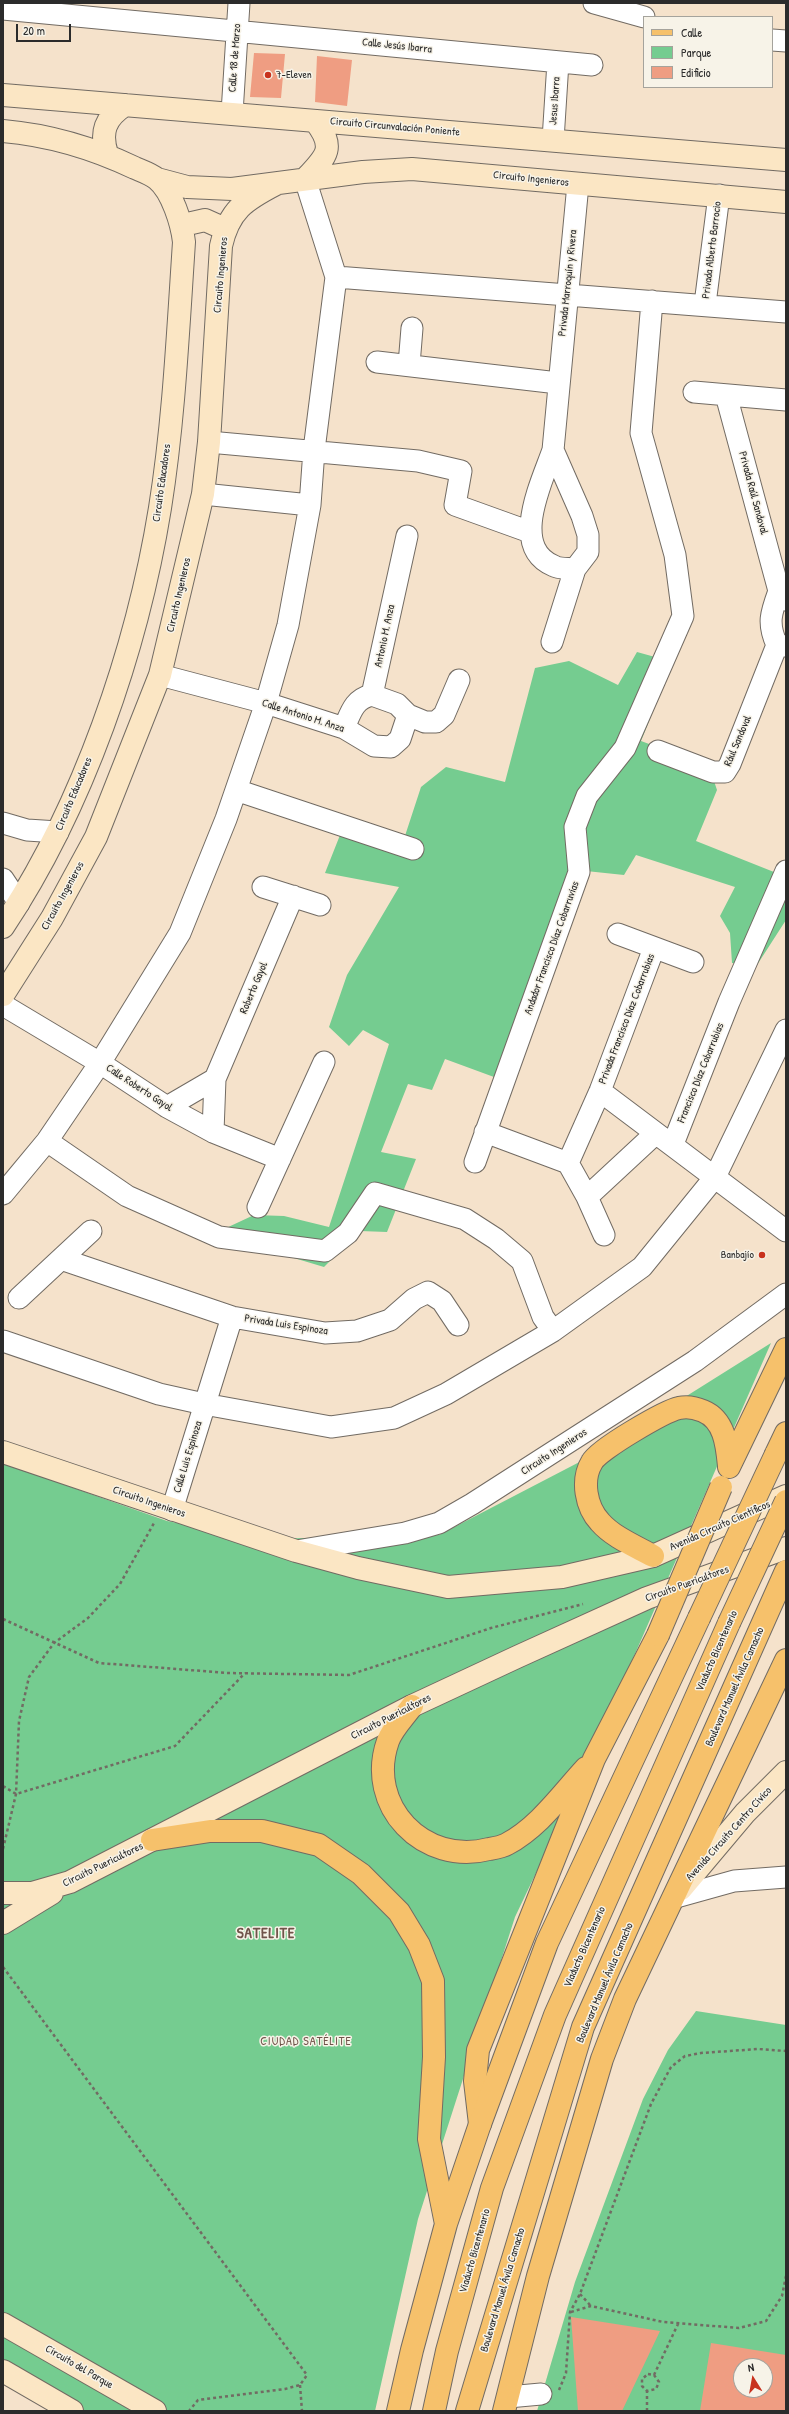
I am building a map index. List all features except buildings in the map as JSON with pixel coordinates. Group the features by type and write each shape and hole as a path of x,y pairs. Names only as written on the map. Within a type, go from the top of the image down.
{"main road":[{"name":"Circuito Circunvalación Poniente","path":"3,95 786,160"},
{"path":"107,154 103,140 105,125 113,113 125,105"},
{"path":"305,179 322,162 328,148 326,135 315,121"},
{"name":"Circuito Educadores","path":"3,927 19,903 58,832 101,730 133,632 158,516 173,393 184,242 183,225 170,197 157,179 107,154 58,139 8,135"},
{"name":"Circuito Ingenieros","path":"157,179 187,187 211,190 232,190 362,172 412,169 451,171 578,184 786,202"},
{"name":"Circuito Ingenieros","path":"3,995 52,918 96,837 160,675 203,494 209,442 221,246 225,229 234,212 249,198 276,184"},
{"path":"183,225 205,220 216,223 225,229"},
{"path":"480,2124 475,2081 478,2050 594,1759 658,1635 722,1488 729,1466 786,1349"},
{"path":"653,1556 610,1531 590,1508 586,1494 592,1462 602,1450 669,1411 692,1408 709,1415 721,1428 726,1440 729,1466"},
{"path":"398,2411 412,2350 446,2224 480,2124 547,1943 786,1433"},
{"name":"Circuito Ingenieros","path":"3,1452 296,1551 358,1568 448,1587 562,1576 653,1556"},
{"name":"Avenida Circuito Científicos","path":"653,1556 786,1496"},
{"name":"Viaducto Bicentenario","path":"434,2411 447,2351 492,2188 555,2015 729,1624 786,1501"},
{"name":"Circuito Puericultores","path":"3,1893 32,1893 70,1882 412,1706 647,1598 786,1548"},
{"name":"Boulevard Manuel Ávila Camacho","path":"467,2411 583,2027 786,1571"},
{"path":"506,2404 538,2276 602,2059 625,1999 786,1660"},
{"path":"412,1706 388,1740 383,1768 384,1791 396,1816 415,1835 434,1846 456,1851 477,1852 506,1845 532,1828 594,1759"},
{"name":"Avenida Circuito Centro Cívico","path":"673,1898 745,1813 786,1772"},
{"path":"152,1840 210,1831 262,1831 319,1845 361,1874 400,1912 419,1945 433,1981 434,2057 429,2139 446,2224"},
{"path":"3,1923 70,1882"},
{"name":"Circuito del Parque","path":"3,2324 155,2411"},
{"path":"3,2371 48,2405 72,2411"}],"street":[{"name":"Calle 18 de Marzo","path":"232,113 236,30 239,3"},
{"path":"594,3 643,17"},
{"name":"Calle Jesús Ibarra","path":"3,9 592,65"},
{"path":"773,40 786,41"},
{"name":"Jesus Ibarra","path":"553,140 558,62"},
{"path":"3,1194 48,1141 100,1063 180,933 226,819 266,703 288,625 310,505 314,450 336,277 305,179"},
{"name":"Privada Marroquín y Rivera","path":"575,569 554,566 537,553 530,532 534,507 553,450 566,293 578,184"},
{"name":"Privada Alberto Barrocio","path":"705,304 719,195"},
{"path":"336,277 566,293 652,302 705,304 786,312"},
{"name":"Andador Francisco Díaz Cobarruvias","path":"475,1162 579,872 575,828 586,796 625,748 683,616 675,555 641,433 652,302"},
{"path":"409,365 412,328"},
{"path":"377,362 558,383"},
{"path":"694,392 786,400"},
{"name":"Privada Raúl Sandoval","path":"726,395 782,596"},
{"path":"209,442 314,450 418,461 462,471 455,506 530,532"},
{"name":"Privada Marroquín y Rivera","path":"552,642 575,569 588,552 588,535 582,516 553,450"},
{"path":"203,494 310,505"},
{"name":"Antonio M. Anza","path":"372,695 407,536"},
{"path":"781,646 770,631 771,612 782,596"},
{"name":"Rául Sandoval","path":"658,751 713,772 725,772 730,764 781,646"},
{"name":"Calle Antonio M. Anza","path":"160,675 266,703 344,728 374,746 391,747 400,739 408,715"},
{"path":"344,728 353,706 362,697 372,695 397,704 408,715 425,722 436,722 444,715 459,680"},
{"path":"236,790 413,848"},
{"path":"3,823 27,830 58,832"},
{"name":"Francisco Díaz Cobarrubias","path":"587,1197 665,1138 729,1002 786,871"},
{"path":"3,880 19,903"},
{"path":"263,887 320,905"},
{"name":"Roberto Gayol","path":"214,1132 215,1079 293,896"},
{"name":"Privada Francisco Díaz Cobarrubias","path":"618,934 693,962"},
{"name":"Privada Francisco Díaz Cobarrubias","path":"600,1091 654,948"},
{"name":"Calle Roberto Gayol","path":"3,1005 100,1063 167,1107 214,1132 280,1159"},
{"path":"3,1341 159,1394 204,1404 331,1427 394,1418 446,1394 553,1331 642,1266 714,1177 786,1030"},
{"path":"258,1207 324,1062"},
{"path":"167,1107 215,1079"},
{"path":"568,1163 600,1091 665,1138 786,1231"},
{"path":"485,1132 568,1163 587,1197 604,1235"},
{"path":"48,1141 127,1196 219,1237 325,1251 348,1233 375,1193 465,1219 496,1239 522,1261 543,1317 553,1331"},
{"path":"19,1298 91,1231"},
{"name":"Privada Luis Espinoza","path":"61,1259 232,1317 325,1333 357,1331 390,1320 414,1299 428,1292 442,1301 458,1325"},
{"name":"Circuito Ingenieros","path":"296,1551 405,1533 439,1523 472,1504 695,1361 786,1294"},
{"name":"Privada Luis Espinoza","path":"204,1404 232,1317"},
{"name":"Calle Luis Espinoza","path":"167,1508 204,1404"},
{"path":"673,1898 734,1881 786,1877"},
{"path":"506,2404 550,2393"}],"path":[{"path":"3,1849 16,1794 19,1721 29,1677 54,1643 88,1618 120,1584 167,1508"},
{"path":"3,1619 99,1663 245,1673 349,1675 491,1628 590,1602"},
{"path":"3,1786 16,1794 175,1746 245,1673"},
{"path":"3,1967 307,2375 300,2385 302,2411"},
{"path":"550,2393 566,2373 570,2312 580,2294 651,2104 671,2066 686,2056 701,2053 758,2049 786,2051"},
{"path":"570,2312 591,2306 663,2322 740,2328 766,2321 782,2296 786,2276"},
{"path":"580,2294 591,2306"},
{"path":"654,2375 678,2324"},
{"path":"647,2391 656,2389 659,2382 654,2375 648,2374 642,2379 642,2386 647,2391 647,2411"},
{"path":"189,2411 198,2400 285,2389 300,2385"}],"green space":[{"path":"637,652 673,662 641,741 709,766 717,790 696,841 784,876 776,893 786,902 786,920 757,965 732,963 730,933 720,916 735,887 636,855 624,875 586,871 513,1084 445,1059 432,1090 408,1084 381,1152 416,1159 387,1232 360,1231 324,1267 227,1238 224,1229 254,1215 284,1216 329,1227 389,1044 363,1030 349,1046 329,1027 347,975 399,887 325,873 344,825 402,845 421,787 446,767 505,782 535,668 569,661 618,685"},
{"path":"771,1343 575,1791 515,1917 418,2219 375,2411 74,2411 3,2369 3,1463 167,1521 260,1539 439,1535 591,1456"},
{"path":"696,2011 786,2025 786,2411 537,2411 575,2282 643,2099 668,2050"}],"place":[{"name":"7-Eleven","path":"268,75"},
{"name":"Banbajío","path":"762,1255"}],"district":[{"name":"SATELITE","path":"266,1934"},
{"name":"CIUDAD SATÉLITE","path":"306,2042"}]}
